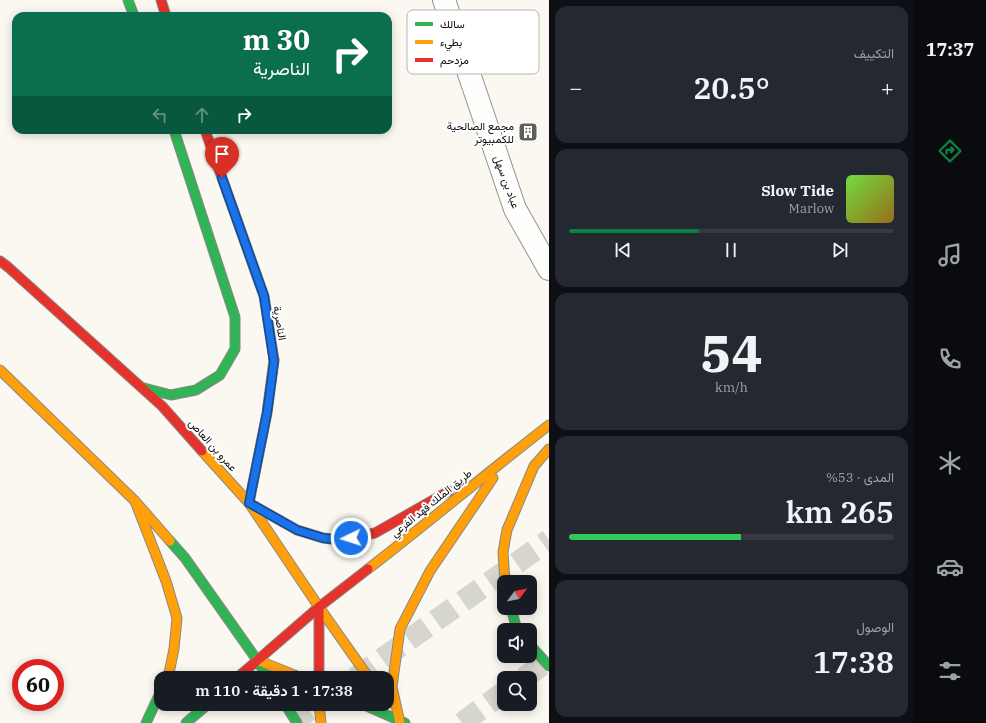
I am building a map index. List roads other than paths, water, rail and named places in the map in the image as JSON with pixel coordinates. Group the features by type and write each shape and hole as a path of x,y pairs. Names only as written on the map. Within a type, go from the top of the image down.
{"main road":[{"path":"128,0 132,12"},
{"path":"161,0 165,12"},
{"path":"142,388 171,395 196,390 220,375 235,349 235,317 175,134"},
{"name":"الناصرية","path":"206,134 264,296 274,362 267,413 249,503"},
{"name":"عمرو بن العاص","path":"0,261 162,406 249,503 364,671"},
{"path":"0,370 135,500 185,558 264,671"},
{"name":"طريق الملك فهد الفرعي","path":"245,671 319,607 421,528 506,458 549,425"},
{"path":"505,575 503,552 507,530 534,466 549,449"},
{"path":"249,503 297,530 323,538 340,540 375,533 506,458"},
{"path":"401,723 392,687 400,629 430,571 506,458"},
{"path":"135,500 157,556 177,618 174,649 169,671"},
{"path":"319,607 319,671"},
{"path":"537,653 549,666"},
{"path":"257,660 284,671"},
{"path":"146,723 154,706"},
{"path":"186,723 200,711"},
{"path":"289,711 297,723"},
{"path":"320,711 321,723"},
{"path":"376,711 401,723"},
{"path":"393,711 401,723"}],"street":[{"name":"عباد بن سهل","path":"444,0 447,10"},
{"name":"عباد بن سهل","path":"469,74 515,209 549,269"}],"tunnel":[{"path":"365,671 549,540"},
{"path":"534,671 549,660"},
{"path":"462,723 497,697"},
{"path":"291,723 308,711"}],"place":[{"name":"مجمع الصالحية للكمبيوتر","path":"528,132"}]}
